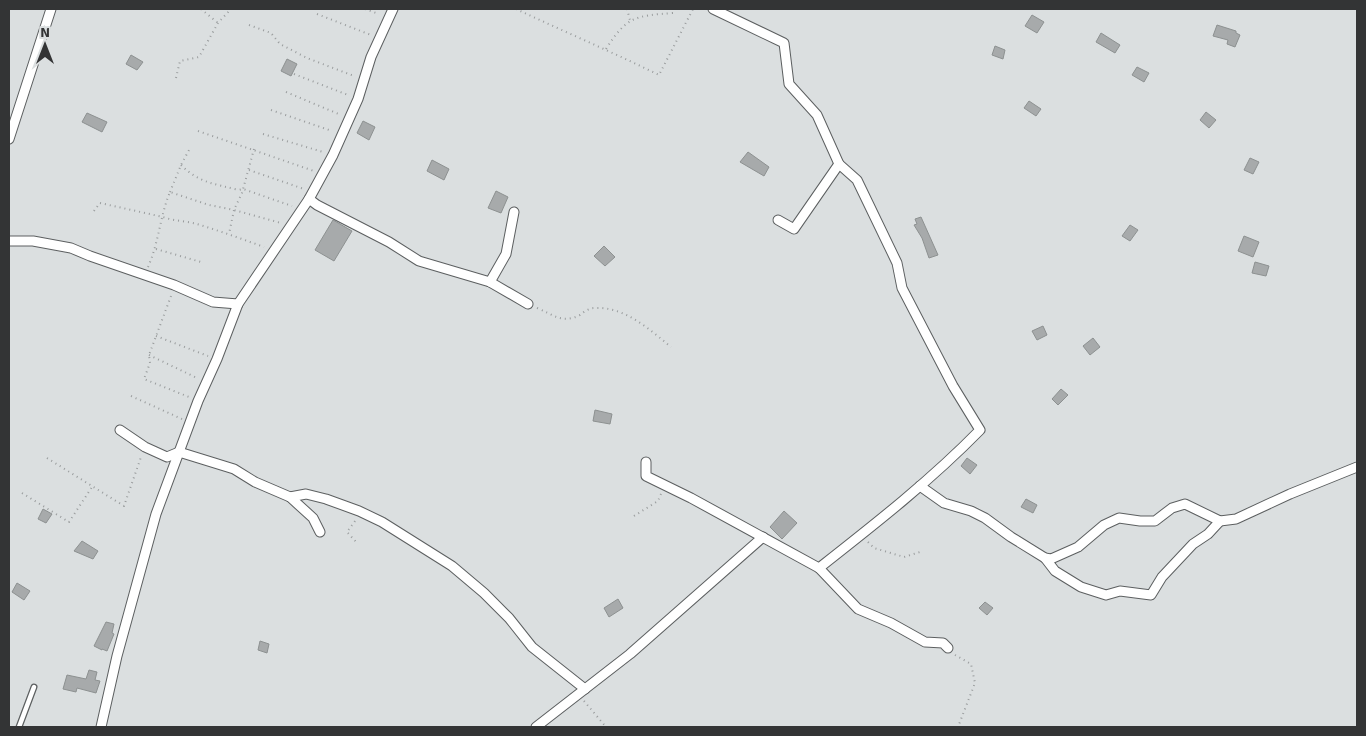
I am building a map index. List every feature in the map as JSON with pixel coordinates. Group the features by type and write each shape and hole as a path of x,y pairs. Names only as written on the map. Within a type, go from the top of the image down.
{"street":[{"path":"9,136 51,9"},
{"path":"101,727 156,514 189,425 192,422 198,401 217,359 238,304 311,195 333,155 358,99 372,57 393,9"},
{"path":"713,9 784,43 789,84 817,115 839,164 856,180 897,263 902,288 953,386 980,430 920,486 819,568"},
{"path":"778,220 794,230 839,164"},
{"path":"311,195 317,205 389,242 419,261 490,282 528,304"},
{"path":"490,282 506,254 514,212"},
{"path":"9,242 33,241 71,248 174,285 213,302 238,304"},
{"path":"120,430 145,447 167,457 179,452 234,469 255,482 290,497 312,518 320,532"},
{"path":"646,462 646,476 819,568 858,609 925,642 943,643 948,648"},
{"path":"1045,558 1051,559 1078,546 1104,525 1119,518 1155,521 1172,508 1185,504 1220,521 1236,519 1290,494 1357,467"},
{"path":"920,486 944,503 970,510 985,518 1045,558 1055,571 1081,587 1106,595 1120,591 1151,595 1162,577 1193,544 1208,534 1220,521"},
{"path":"290,497 306,494 326,499 359,512 382,522 452,566 508,618 532,647 582,691"},
{"path":"536,727 630,654 763,537"}],"lane":[{"path":"19,727 34,687"}],"path":[{"path":"201,9 218,23"},
{"path":"176,78 180,61 199,57 218,23 231,9"},
{"path":"365,9 389,18"},
{"path":"516,9 659,75 693,9"},
{"path":"627,9 630,20"},
{"path":"606,49 617,32 630,20 673,13"},
{"path":"317,14 380,39"},
{"path":"250,25 271,33 280,44 307,58 364,80"},
{"path":"294,74 358,99"},
{"path":"286,92 350,118"},
{"path":"271,110 342,135"},
{"path":"198,131 323,174"},
{"path":"264,134 333,155"},
{"path":"229,234 234,210 243,189 254,149"},
{"path":"145,274 156,249 165,204 189,150"},
{"path":"181,165 192,175 202,180 240,190 243,189 301,210"},
{"path":"249,170 311,195"},
{"path":"170,192 209,205 290,225"},
{"path":"94,211 100,203 173,220 190,222 275,251"},
{"path":"156,249 201,262"},
{"path":"174,285 149,355 150,363 144,379 198,401"},
{"path":"528,304 569,320 592,308 624,312 657,335 670,348"},
{"path":"156,336 217,359"},
{"path":"149,355 206,382"},
{"path":"132,396 174,417 192,422"},
{"path":"47,458 124,506 145,447"},
{"path":"634,516 658,501 664,485"},
{"path":"22,494 69,522 92,486"},
{"path":"358,544 347,532 359,512"},
{"path":"861,535 874,548 904,557 923,551"},
{"path":"948,648 958,658 971,664 974,683 958,727"},
{"path":"582,691 606,727"}],"building":[{"path":"1032,15 1044,22 1037,33 1025,26"},
{"path":"1217,25 1236,31 1240,35 1235,47 1227,44 1228,40 1213,36"},
{"path":"1101,33 1120,45 1115,53 1096,42"},
{"path":"995,46 1005,50 1003,59 992,55"},
{"path":"131,55 143,62 137,70 126,64"},
{"path":"287,59 297,64 291,76 281,71"},
{"path":"1137,67 1149,73 1144,82 1132,75"},
{"path":"1029,101 1041,109 1036,116 1024,108"},
{"path":"1206,112 1216,120 1209,128 1200,120"},
{"path":"87,113 107,122 102,132 82,122"},
{"path":"363,121 375,127 369,140 357,133"},
{"path":"748,152 769,167 764,176 740,162"},
{"path":"1250,158 1259,162 1253,174 1244,170"},
{"path":"432,160 449,169 444,180 427,171"},
{"path":"496,191 508,197 501,213 488,208"},
{"path":"921,217 938,255 929,258 922,238 914,225 917,224 915,219"},
{"path":"333,220 352,231 334,261 315,250"},
{"path":"1130,225 1138,230 1130,241 1122,236"},
{"path":"1244,236 1259,242 1253,257 1238,251"},
{"path":"604,246 615,257 605,266 594,256"},
{"path":"1255,262 1269,266 1266,276 1252,273"},
{"path":"1043,326 1047,335 1037,340 1032,331"},
{"path":"1093,338 1100,347 1090,355 1083,346"},
{"path":"1061,389 1068,395 1058,405 1052,399"},
{"path":"595,410 612,414 610,424 593,421"},
{"path":"967,458 977,465 970,474 961,466"},
{"path":"1026,499 1037,505 1033,513 1021,507"},
{"path":"43,509 52,514 46,523 38,519"},
{"path":"784,511 797,523 782,539 770,527"},
{"path":"82,541 98,551 93,559 74,551"},
{"path":"17,583 30,591 24,600 12,592"},
{"path":"618,599 623,608 609,617 604,608"},
{"path":"985,602 993,608 987,615 979,608"},
{"path":"106,622 114,624 112,633 114,634 107,651 94,646"},
{"path":"260,641 269,644 267,653 258,650"},
{"path":"89,670 97,672 95,680 100,681 96,693 77,688 76,692 63,689 67,675 86,679"}]}
